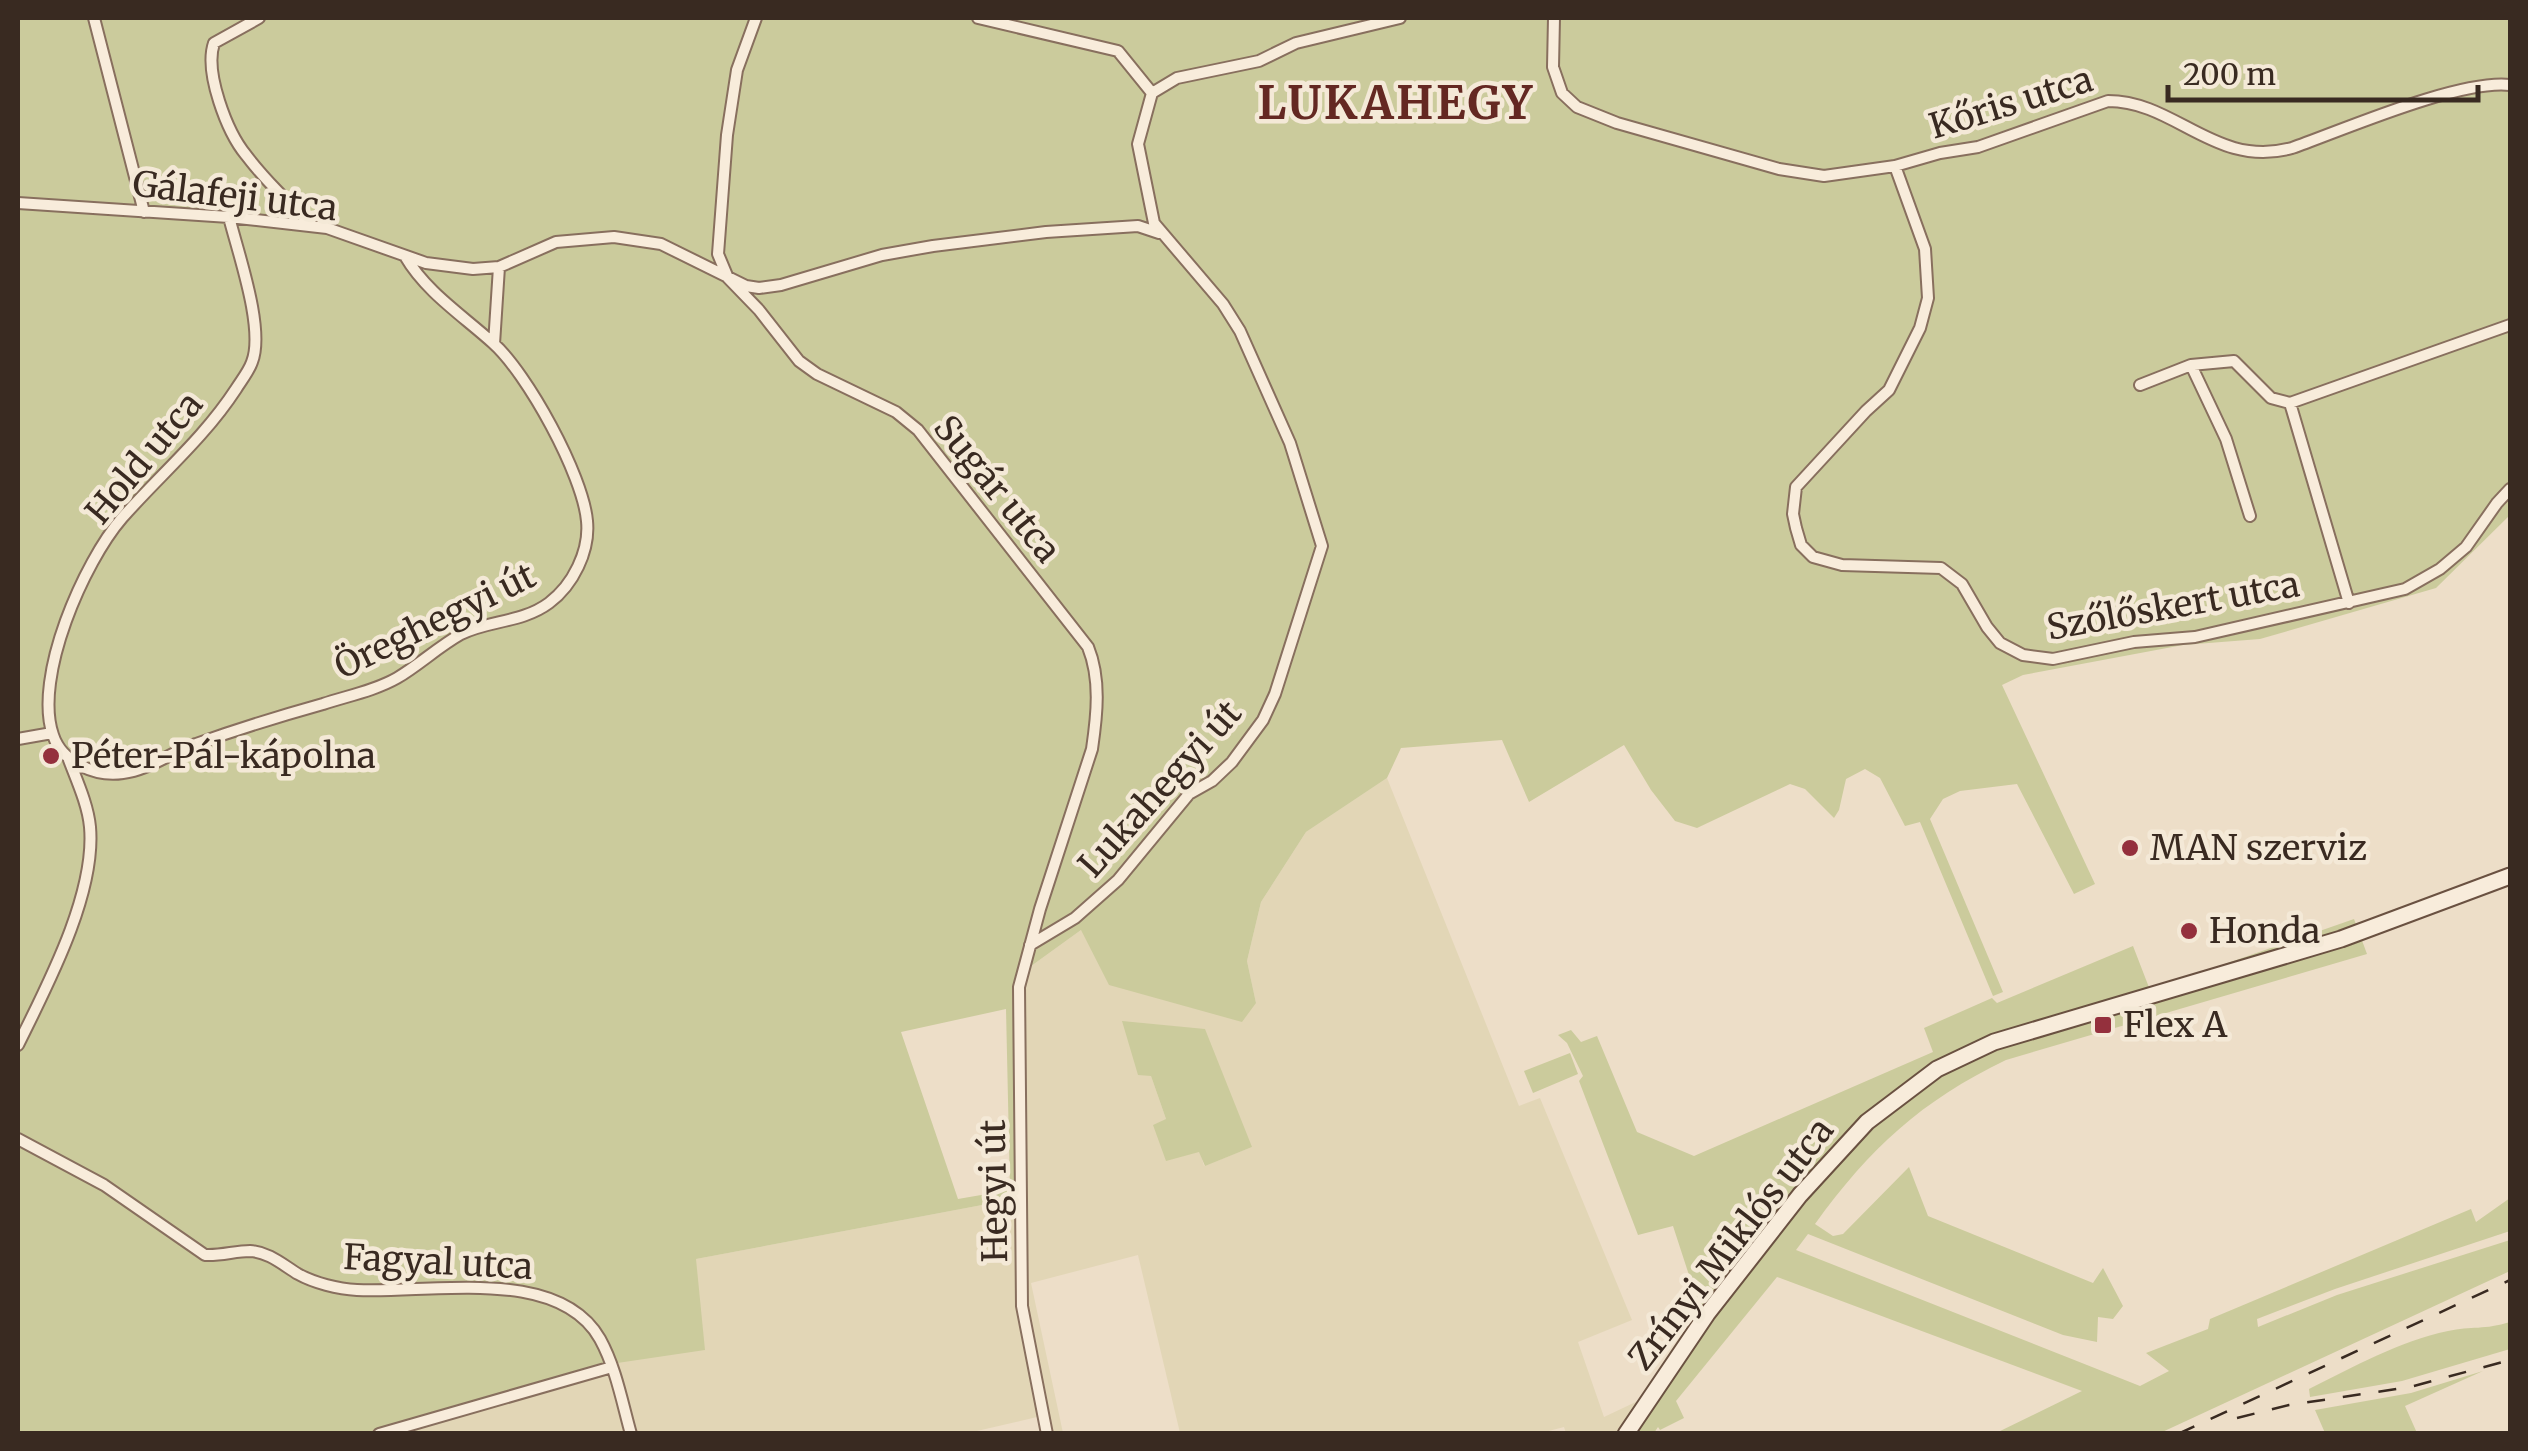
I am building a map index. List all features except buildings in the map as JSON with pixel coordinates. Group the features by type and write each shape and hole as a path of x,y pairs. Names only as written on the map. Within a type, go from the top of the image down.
{"main road":[{"name":"Zrínyi Miklós utca","path":"1626,1434 1707,1314 1800,1195 1868,1122 1937,1068 1994,1042 2340,939 2510,876"}],"street":[{"path":"94,18 144,212"},
{"path":"259,18 214,43 210,53 213,79 243,153 314,226"},
{"path":"756,18 737,70 727,135 718,254 728,278 759,288 782,285 882,255 1046,232 1138,226 1160,234"},
{"path":"978,18 1118,51 1152,93 1178,78 1258,61 1296,43 1400,18"},
{"name":"Kőris utca","path":"1554,18 1553,67 1562,92 1577,107 1617,124 1778,169 1824,176 1895,166 1978,147 2108,100 2160,115 2225,147 2268,153 2452,93 2490,84 2510,85"},
{"name":"Lukahegyi út","path":"1030,946 1075,918 1118,880 1189,794 1222,771 1263,720 1320,560 1321,536 1312,505 1240,331 1223,304 1160,234 1151,210 1138,144 1152,93"},
{"name":"Szőlőskert utca","path":"1895,166 1924,249 1928,283 1924,312 1890,390 1796,488 1793,514 1806,552 1822,562 1941,568 1962,584 1992,635 2011,650 2053,659 2134,642 2196,637 2405,588 2440,569 2466,547 2496,503 2510,490"},
{"name":"Gálafeji utca","path":"18,202 314,226 426,264 473,269 499,267 556,242 614,237 661,244 728,278"},
{"path":"1138,226 1151,210"},
{"name":"Hold utca","path":"52,733 52,668 60,632 80,586 120,520 214,423 253,361 255,319 230,217"},
{"name":"Öreghegyi út","path":"70,760 100,772 122,774 190,746 382,684 466,632 505,624 551,602 573,576 585,548 587,520 544,412 513,362 418,279 405,256"},
{"path":"494,344 499,267"},
{"name":"Sugár utca","path":"728,278 799,361 817,374 896,412 918,430 1088,647 1097,692 1092,749 1030,946"},
{"path":"2140,385 2191,366 2234,360 2271,398 2290,403 2510,325"},
{"path":"2191,366 2226,439 2250,516"},
{"path":"2290,403 2349,603"},
{"path":"18,739 52,733 70,760 90,821 90,861 65,942 18,1046"},
{"name":"Hegyi út","path":"1030,946 1018,1015 1022,1306 1048,1434"},
{"name":"Fagyal utca","path":"18,1139 104,1185 205,1255 251,1251 341,1289 519,1290 564,1303 589,1323 612,1367 631,1434"},
{"path":"380,1434 612,1367"}],"shaded area":[{"path":"1387,778 1519,1106 1540,1098 1632,1320 1578,1342 1604,1417 1642,1399 1623,1433 1566,1433 1564,1427 1537,1434 1180,1433 1138,1255 1031,1283 1063,1433 1041,1433 1037,1417 964,1434 367,1434 597,1366 696,1259 1014,1199 1027,969 1081,930 1256,1003 1247,961 1261,902 1306,832","holes":["1151,1076 1252,1147 1204,1166 1200,1152 1166,1119"]}],"green space":[{"path":"18,18 2510,18 2510,515 2436,588 2260,639 2183,645 2023,675 2002,685 2095,884 2074,894 2017,784 1960,791 1943,799 1930,819 2003,992 1993,996 1920,822 1905,826 1880,778 1865,769 1846,779 1834,818 1805,789 1790,784 1697,828 1675,821 1624,745 1529,802 1502,740 1401,748 1387,778 1306,832 1261,902 1247,961 1256,1003 1242,1022 1109,985 1081,930 1027,969 1014,1199 696,1259 705,1350 597,1366 367,1433 18,1433","holes":["1006,1009 1010,1190 958,1199 901,1032"]},
{"path":"2354,919 2367,954 2006,1060 1976,1076 1899,1129 1856,1172 1815,1224 1833,1236 1843,1234 1909,1167 1928,1216 2093,1283 2103,1268 2123,1306 2113,1319 2098,1317 2097,1342 2063,1335 1808,1234 1796,1250 2140,1386 2169,1371 2146,1353 2208,1329 2210,1319 2471,1209 2476,1222 2510,1198 2510,1231 2335,1289 2257,1319 2258,1327 2337,1295 2510,1240 2510,1271 2158,1434 1996,1433 2082,1391 1777,1277 1676,1401 1684,1418 1660,1430 1658,1427 1654,1433 1623,1433 1702,1315 1673,1226 1638,1235 1579,1081 1583,1076 1567,1043 1558,1035 1571,1030 1581,1042 1597,1036 1637,1132 1694,1156 1933,1052 1924,1028 1992,998 1997,1003 2133,946 2150,990"},
{"path":"1122,1021 1205,1029 1252,1147 1205,1166 1199,1152 1166,1161 1153,1125 1166,1119 1151,1076 1138,1075"},
{"path":"1570,1053 1578,1074 1533,1093 1524,1071"},
{"path":"2510,1322 2510,1349 2402,1381 2310,1397 2309,1389 2412,1341"},
{"path":"2483,1371 2405,1406 2417,1433 2325,1433 2315,1410 2411,1393"}],"railway":[{"path":"2178,1434 2510,1280"},
{"path":"2237,1418 2289,1405 2410,1387 2510,1360"}],"place":[{"name":"Péter-Pál-kápolna","path":"51,756"},
{"name":"MAN szerviz","path":"2130,848"},
{"name":"Honda","path":"2189,931"},
{"name":"Flex A","path":"2103,1025"}],"district":[{"name":"LUKAHEGY","path":"1396,103"}]}
